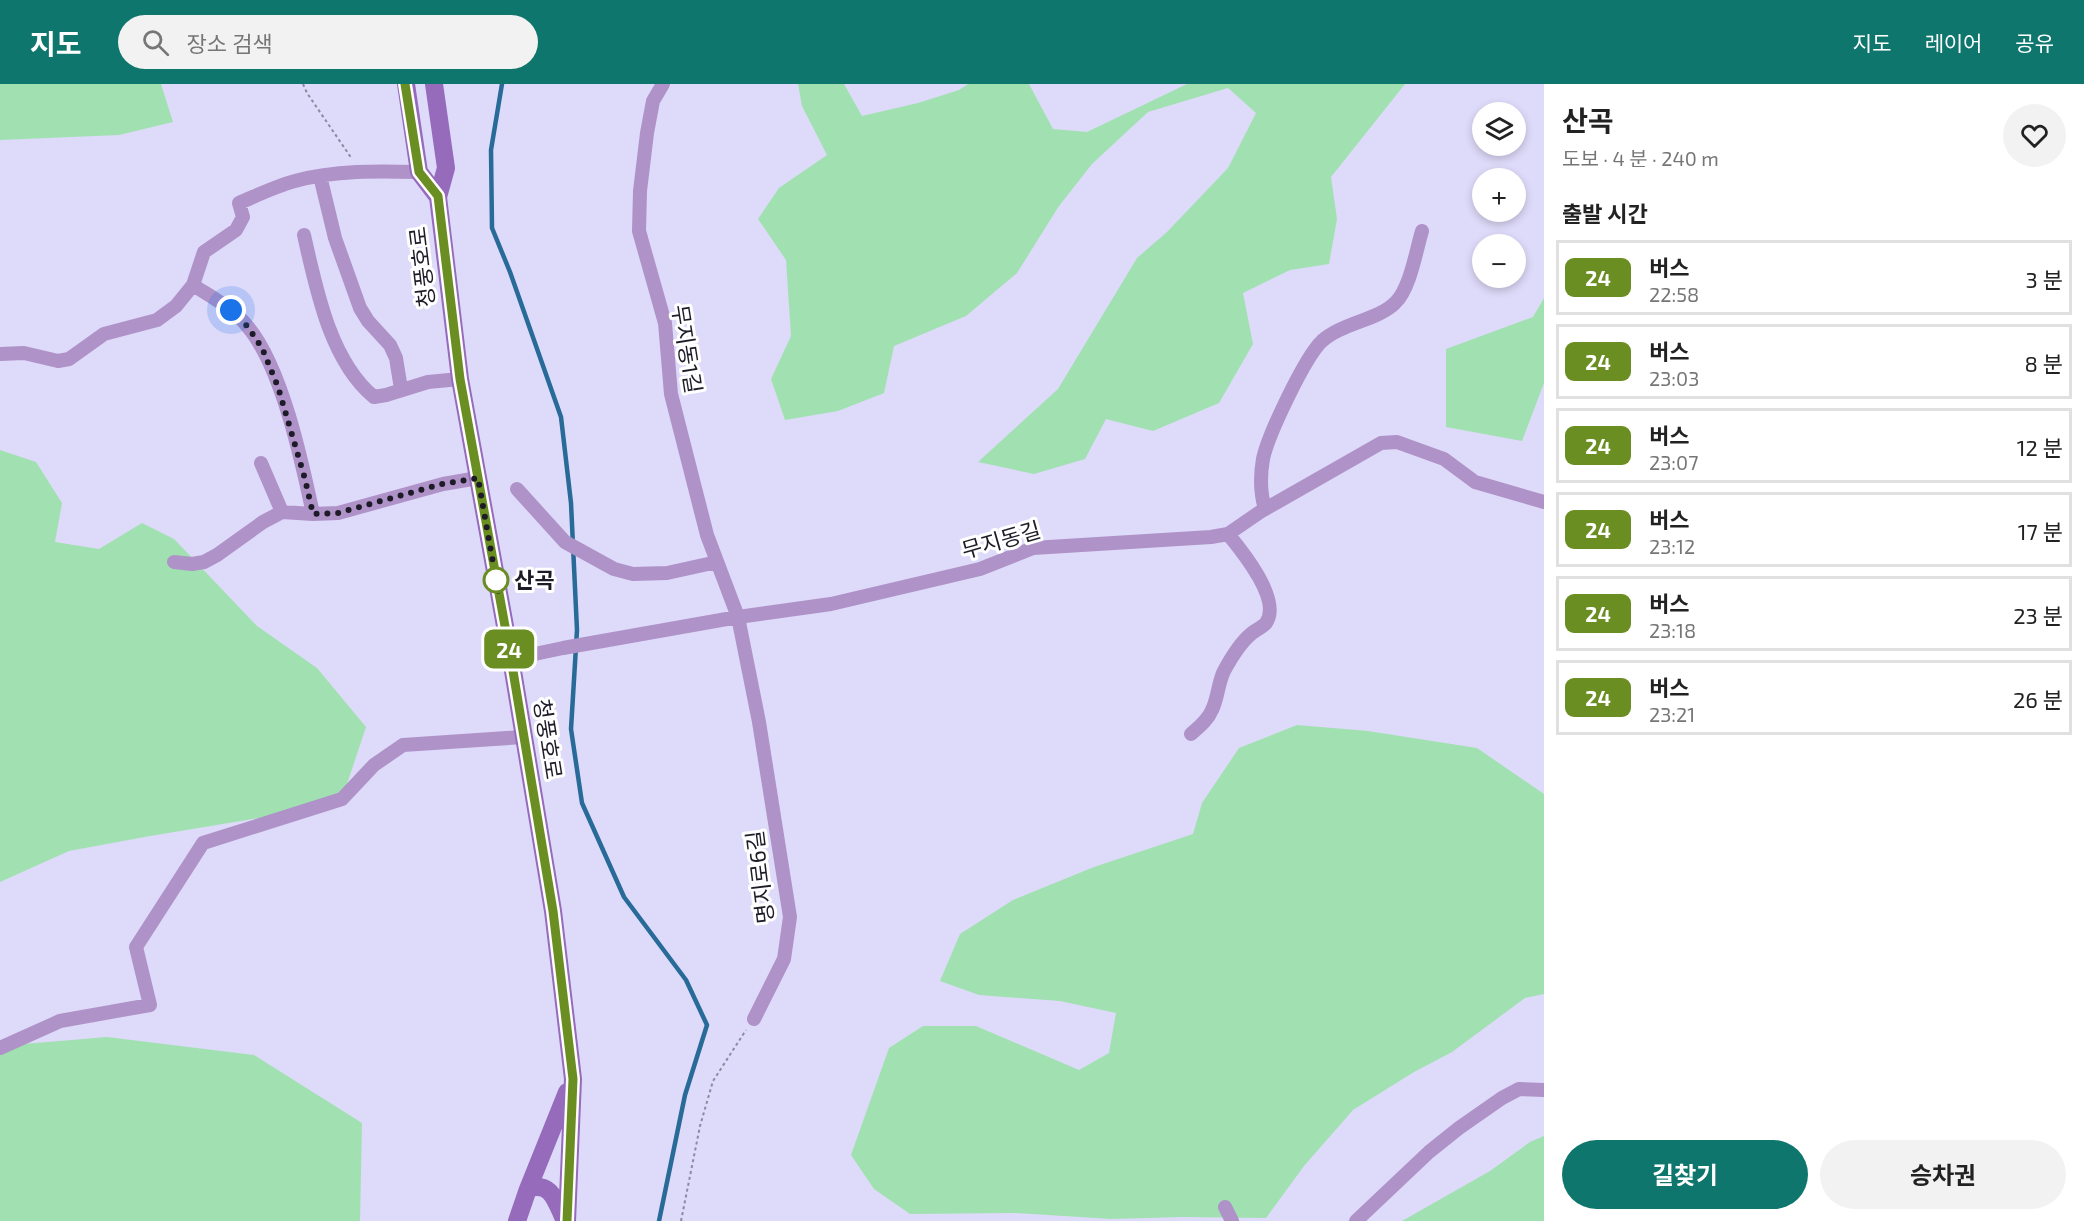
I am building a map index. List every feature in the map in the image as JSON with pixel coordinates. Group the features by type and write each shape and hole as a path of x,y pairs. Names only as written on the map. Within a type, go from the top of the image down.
{"main road":[{"name":"청풍호로","path":"405,84 419,172 438,196"},
{"name":"청풍호로","path":"434,84 446,168 438,196 460,379 511,659 553,911 573,1079 566,1221"},
{"path":"517,1221 573,1079"},
{"path":"528,1189 536,1186 545,1188 551,1193 566,1221"}],"street":[{"name":"무지동1길","path":"663,84 653,101 647,134 640,191 639,231 665,323 671,394 707,535 738,617"},
{"path":"0,354 24,353 58,361 69,359 82,352 104,334 157,320 176,306 193,285 204,252 236,230 243,217 239,203 278,186 320,176 360,171 419,172"},
{"path":"320,176 335,238 360,308 368,321 390,345 396,358 401,389"},
{"path":"1265,508 1261,494 1264,457 1274,428 1307,361 1323,341 1352,323 1380,313 1396,303 1406,287 1422,231"},
{"path":"304,235 323,309 338,348 359,382 374,397 428,382 460,379"},
{"path":"193,285 231,310 248,327 262,348 289,421 313,514"},
{"name":"무지동길","path":"511,659 738,617 831,604 980,569 1033,548 1228,534 1265,508 1381,443 1397,442 1444,459 1475,482 1544,502"},
{"path":"261,463 282,512"},
{"path":"174,562 192,564 204,562 263,522 282,512 338,513 442,484 478,478"},
{"path":"516,489 565,542 614,569 633,574 667,573 717,562"},
{"path":"1191,734 1204,723 1212,710 1223,673 1234,655 1250,635 1266,622 1270,610 1258,574 1228,534"},
{"name":"명지로6길","path":"738,617 759,722 790,917 784,959 754,1019"},
{"path":"0,1048 60,1021 150,1005 135,947 203,843 342,799 374,765 403,745 524,736"},
{"path":"1356,1221 1429,1152 1467,1122 1519,1089 1544,1090"},
{"path":"1225,1207 1232,1221"}],"path":[{"path":"303,84 360,171"},
{"path":"681,1221 700,1126 713,1081 754,1019"}],"green space":[{"path":"0,84 161,84 173,122 119,135 0,140"},
{"path":"798,84 844,84 862,116 918,103 959,90 968,84 1029,84 1053,129 1087,132 1187,84 1405,84 1331,177 1337,219 1329,264 1290,270 1243,293 1253,344 1219,403 1153,431 1106,419 1085,459 1034,474 978,462 1058,389 1137,258 1167,232 1228,168 1256,113 1228,88 1148,112 1092,164 1059,206 1017,273 966,316 894,346 884,393 838,411 785,420 771,379 791,336 786,260 758,219 779,188 827,155 802,106"},
{"path":"1544,298 1544,383 1522,441 1446,427 1446,349 1533,317"},
{"path":"0,450 36,462 62,503 55,542 99,549 142,523 174,539 257,626 317,668 366,727 342,799 272,816 69,851 0,882"},
{"path":"1297,725 1368,731 1477,748 1544,794 1544,994 1525,998 1452,1052 1414,1072 1353,1110 1304,1166 1266,1218 1111,1219 1014,1213 910,1214 874,1189 851,1155 889,1048 923,1026 976,1026 1079,1070 1109,1053 1116,1013 1060,1001 979,995 940,981 960,934 1013,900 1094,867 1193,834 1202,803 1239,748"},
{"path":"107,1037 254,1055 362,1123 360,1221 0,1221 0,1046"},
{"path":"1544,1136 1544,1221 1402,1221 1490,1171 1530,1142"}],"waterway":[{"path":"502,84 491,150 492,228 510,272 561,417 571,503 577,630 571,729 582,803 624,897 686,980 707,1025 685,1095 659,1221"}],"bus line":[{"name":"24","path":"405,84 419,172 438,196 460,379 511,659 553,911 573,1079 567,1221"}],"place":[{"name":"산곡","path":"496,580"}],"route":[{"path":"231,310 248,327 262,348 278,387 313,514 338,513 442,484 478,478 498,591 496,580"}]}
